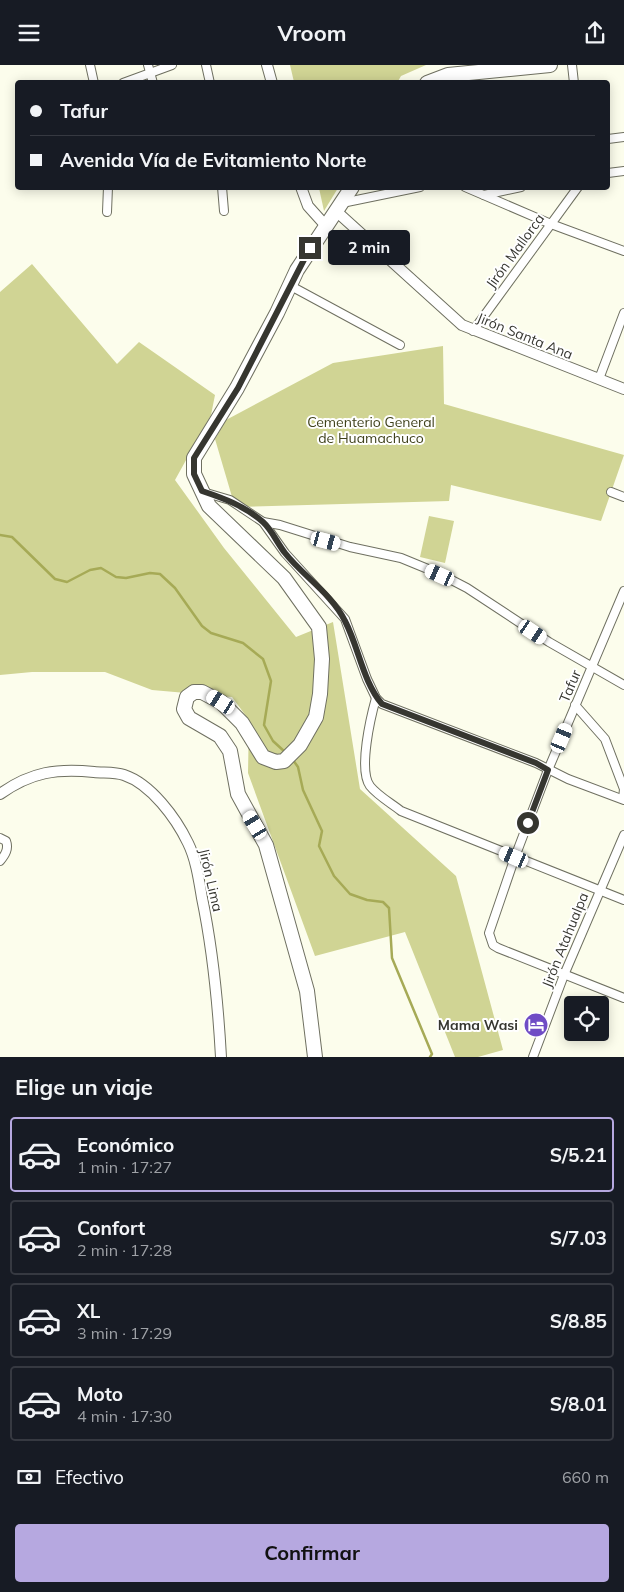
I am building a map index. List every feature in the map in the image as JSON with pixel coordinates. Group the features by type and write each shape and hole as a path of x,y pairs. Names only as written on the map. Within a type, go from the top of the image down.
{"highway":[{"path":"435,80 448,75 550,65"},
{"path":"315,1057 307,991 266,845 238,795 230,751 220,736 212,729 189,718 184,709 187,697 194,692 202,692 221,702 242,723 263,757 276,762 284,761 300,745 316,717 320,694 322,643 319,627 284,578 209,506 194,474 194,458 215,427 251,363 289,285 310,248 350,190"}],"street":[{"path":"90,65 93,80"},
{"path":"129,80 149,68 172,65"},
{"path":"206,65 209,80"},
{"path":"267,65 271,80"},
{"path":"572,65 574,80"},
{"path":"610,139 624,137"},
{"path":"610,173 624,171"},
{"path":"107,212 108,190"},
{"path":"222,190 224,211"},
{"path":"302,190 308,206 326,226"},
{"path":"339,207 408,190"},
{"path":"472,190 550,224 624,251"},
{"path":"483,195 507,190"},
{"name":"Jirón Mallorca","path":"473,331 576,190"},
{"name":"Jirón Santa Ana","path":"339,207 462,325 473,331 624,389"},
{"path":"289,285 400,345"},
{"path":"599,379 624,313"},
{"path":"202,491 230,500 263,522 350,547 401,558 440,575 474,593 549,643 592,665 624,685"},
{"path":"610,492 624,497"},
{"path":"263,522 285,553 345,619 376,697 382,704 624,799 624,789 605,739 576,705"},
{"name":"Tafur","path":"564,975 498,948 493,945 489,933 514,857 548,770 624,591"},
{"path":"376,697 370,719 365,767 367,780 372,788 401,811 624,900"},
{"name":"Jirón Lima","path":"0,793 39,773 84,771 123,775 140,783 155,797 175,821 189,844 198,879 218,998 220,1057"},
{"name":"Jirón Atahualpa","path":"533,1057 564,975 624,835"},
{"path":"0,838 6,841 7,845 7,850 0,861"},
{"path":"564,975 624,998"}],"green space":[{"path":"290,65 426,65 401,76 399,80 294,80"},
{"path":"319,190 337,190 324,211"},
{"path":"32,264 117,364 139,342 215,395 211,415 175,480 224,548 296,637 333,622 360,789 456,876 503,1050 478,1057 455,1057 405,932 315,956 248,773 249,720 232,697 152,690 105,672 32,672 0,675 0,292"},
{"name":"Cementerio General de Huamachuco","path":"443,346 444,404 624,455 601,521 451,485 449,501 235,507 215,439 226,420 333,363"},
{"path":"429,516 454,521 445,563 420,557"}],"waterway":[{"path":"0,535 12,537 55,579 67,582 90,570 101,568 116,577 126,578 150,573 160,574 175,588 202,626 211,633 243,643 263,659 271,681 264,725 273,741 285,752"},
{"path":"293,760 298,767 303,790 322,831 319,846 334,876 350,894 367,900 383,902 389,908 392,958 432,1054 430,1057"}],"place":[{"name":"Mama Wasi","path":"536,1025"}],"route":[{"path":"310,248 289,285 277,313 238,388 194,458 194,474 202,491 230,500 263,522 285,553 345,619 367,679 376,697 382,704 536,763 548,770 528,823"}]}
